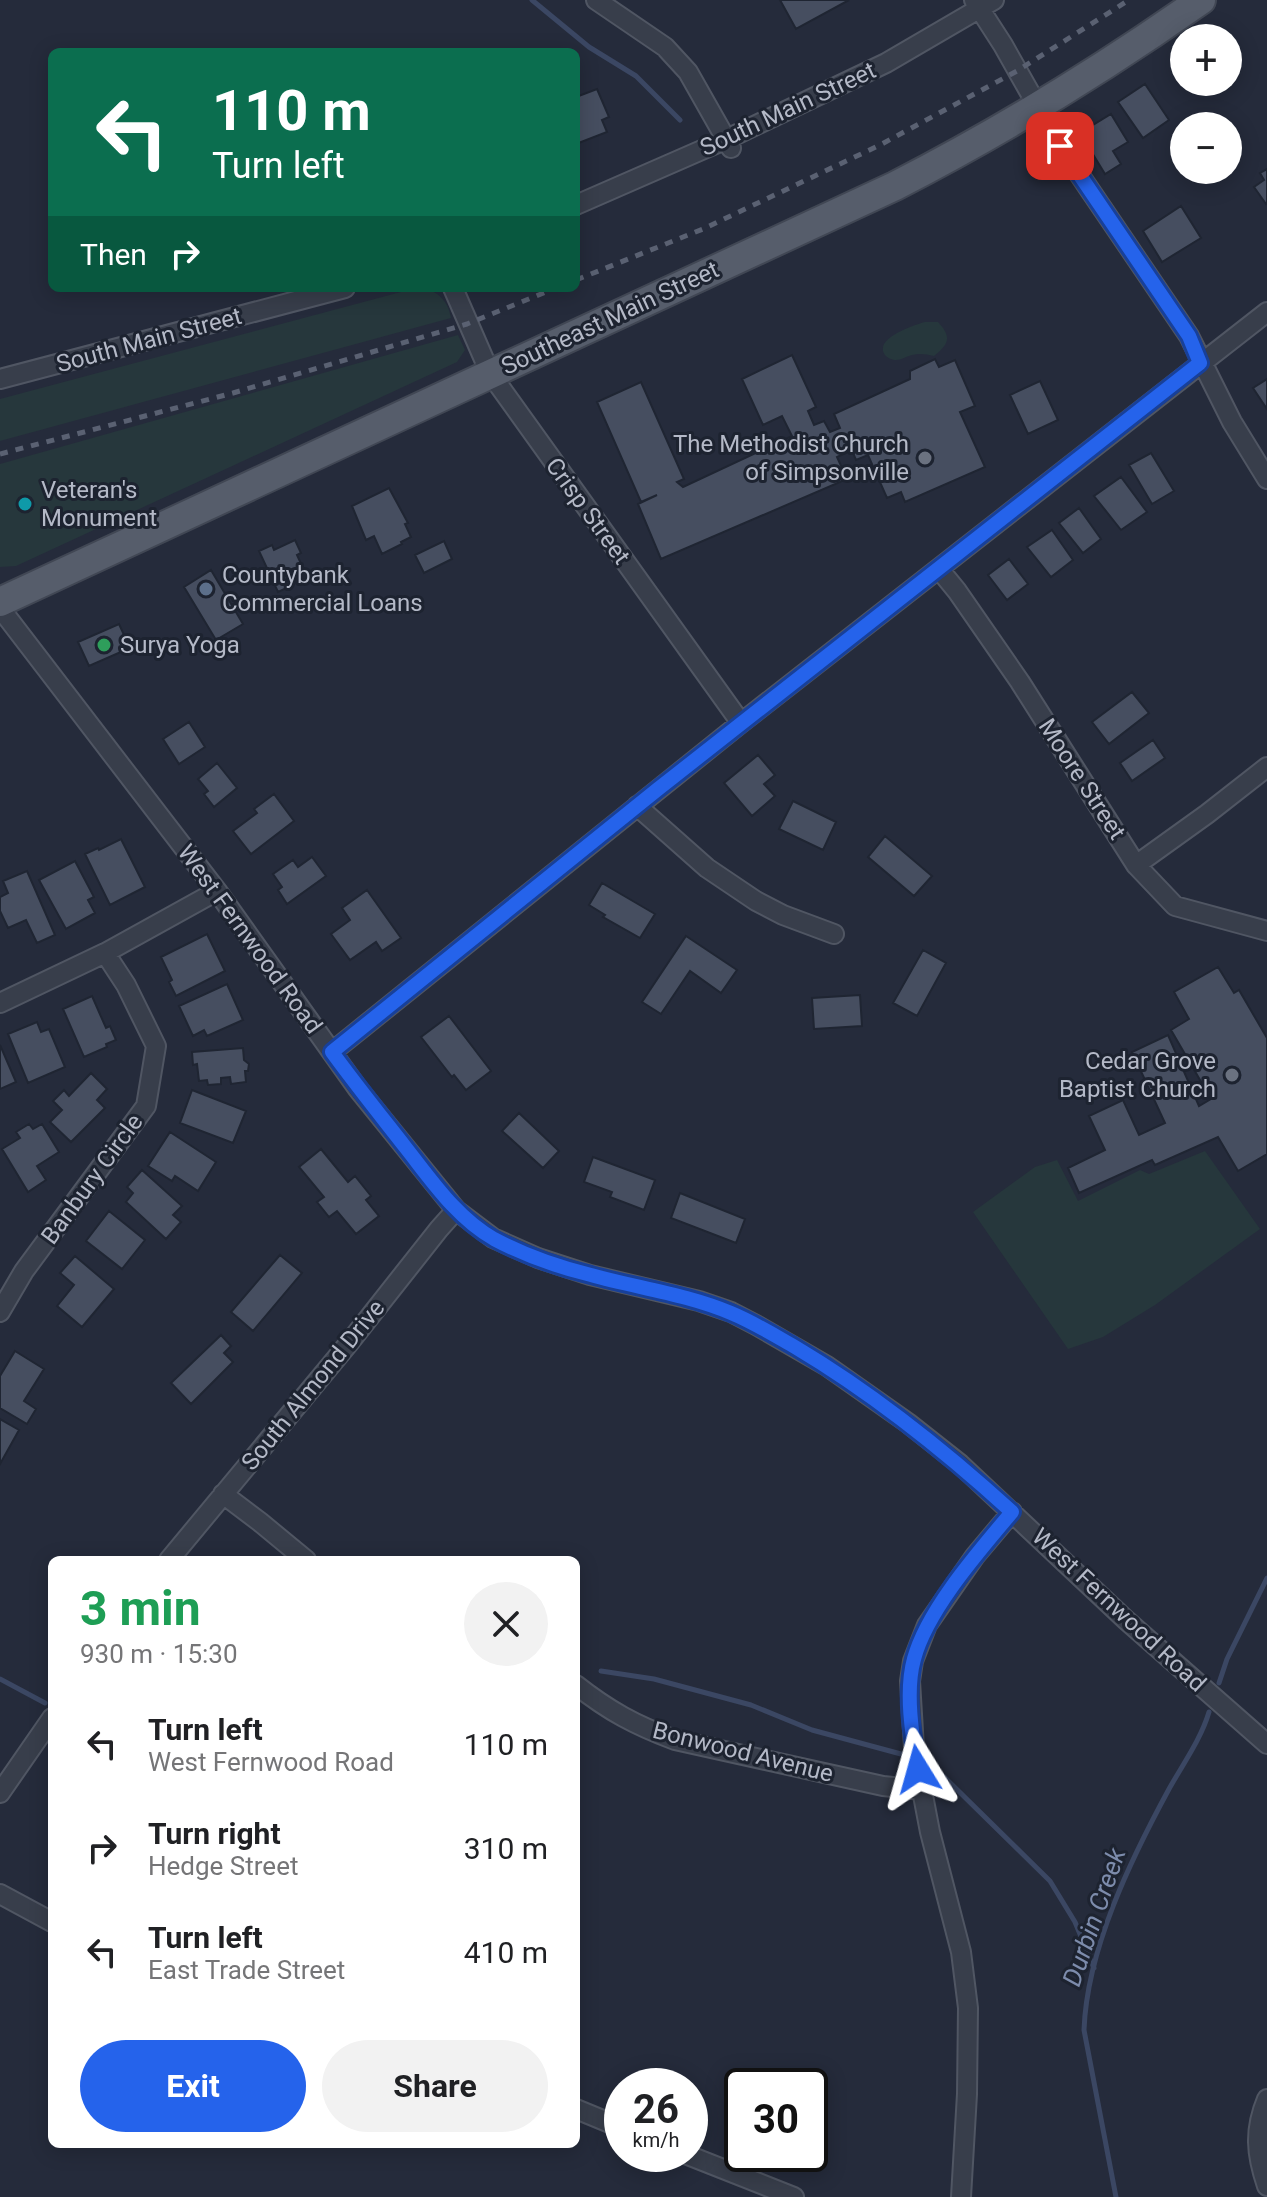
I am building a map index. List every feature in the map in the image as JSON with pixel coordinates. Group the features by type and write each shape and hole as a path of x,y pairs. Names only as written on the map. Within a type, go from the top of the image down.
{"main road":[{"name":"Southeast Main Street","path":"0,602 895,186 972,146 1081,82 1201,0"}],"street":[{"path":"596,0 665,47 688,72 730,145"},
{"path":"982,3 1060,146 1189,336 1232,422 1267,479"},
{"name":"South Main Street","path":"580,203 730,145 886,63 982,3"},
{"name":"South Main Street","path":"0,379 330,292"},
{"name":"Crisp Street","path":"455,292 490,373 741,723"},
{"path":"332,1052 741,723 1267,312"},
{"name":"Moore Street","path":"939,569 1020,682 1136,865 1175,906 1267,931"},
{"name":"West Fernwood Road","path":"0,608 217,891 358,1089 456,1210 493,1238 538,1258 731,1312 827,1366 960,1464 1126,1620 1267,1744"},
{"path":"1136,865 1267,767"},
{"path":"637,806 707,868 756,901 834,934"},
{"path":"0,1003 105,953 217,891"},
{"name":"Banbury Circle","path":"0,1312 24,1271 146,1106 156,1046 126,985 105,953"},
{"name":"South Almond Drive","path":"172,1556 456,1210"},
{"path":"223,1494 301,1556"},
{"path":"961,2197 968,2008 961,1952 930,1832 914,1748 910,1695 913,1661 927,1625 975,1556 1012,1512"},
{"name":"Bonwood Avenue","path":"580,1688 616,1714 675,1740 883,1786 922,1790"},
{"path":"0,1793 48,1724"},
{"path":"0,1894 48,1920"},
{"path":"1267,2099 1258,2126 1258,2151 1267,2186"},
{"path":"580,2111 604,2121"},
{"path":"708,2163 794,2197"}],"shaded area":[{"path":"401,292 433,292 447,305 451,318 0,441 0,399"},
{"path":"925,322 938,322 947,336 946,344 934,356 915,354 896,360 885,355 883,349 890,338"},
{"path":"458,335 465,350 457,362 16,566 0,567 0,464"},
{"path":"1205,1151 1260,1229 1155,1305 1103,1337 1068,1349 973,1212 1035,1167 1057,1160 1078,1201 1140,1170 1149,1174"}],"building":[{"path":"780,0 849,0 796,29"},
{"path":"1145,84 1169,120 1143,138 1118,102"},
{"path":"597,89 609,117 602,120 607,132 580,142 580,95"},
{"path":"1111,114 1128,142 1113,151 1121,164 1105,174 1080,133"},
{"path":"1267,169 1266,204 1254,187 1264,180 1260,173"},
{"path":"1181,206 1201,238 1162,262 1143,231"},
{"name":"The Methodist Church of Simpsonville","path":"792,355 816,407 808,411 814,425 824,421 830,432 840,428 834,414 910,379 910,371 935,359 939,367 955,360 975,406 960,412 985,467 905,502 901,492 887,498 868,455 856,460 852,450 837,457 847,479 661,559 638,504 657,495 641,502 597,402 641,382 684,479 677,482 683,487 792,436 782,416 763,425 742,379"},
{"path":"1267,379 1267,409 1253,388"},
{"path":"1040,381 1058,420 1028,434 1010,395"},
{"path":"1151,453 1174,491 1152,504 1129,465"},
{"path":"1121,477 1147,512 1121,530 1094,496"},
{"path":"389,488 408,523 405,524 411,537 382,554 374,536 366,540 352,506"},
{"path":"1079,508 1101,539 1083,553 1059,523"},
{"path":"1052,530 1073,560 1051,577 1027,547"},
{"path":"295,540 303,568 284,572 291,586 278,592 259,551 272,545 274,550"},
{"path":"444,541 452,559 424,573 415,555"},
{"path":"1009,559 1028,584 1007,600 988,575"},
{"path":"211,570 243,624 216,640 184,587"},
{"name":"Surya Yoga","path":"119,624 130,648 89,666 78,642"},
{"path":"1132,692 1149,713 1109,744 1092,722"},
{"path":"189,722 205,747 179,764 163,739"},
{"path":"1153,740 1165,758 1132,781 1120,763"},
{"path":"758,755 775,775 764,784 775,796 752,816 724,783"},
{"path":"217,763 237,788 214,807 204,794 208,791 198,779"},
{"path":"274,794 294,821 251,854 233,831 257,813 254,809"},
{"path":"793,801 836,822 823,850 779,829"},
{"path":"885,836 932,876 914,896 868,857"},
{"path":"121,839 145,887 110,905 85,854"},
{"path":"312,857 326,876 287,904 278,890 282,887 273,874 293,860 298,867"},
{"path":"75,861 94,897 88,900 95,913 66,929 39,880"},
{"path":"27,871 55,935 37,943 26,920 8,928 0,911 0,897 8,893 3,881"},
{"path":"602,883 655,914 640,938 603,917 605,915 589,905"},
{"path":"367,890 401,938 382,951 376,942 350,960 331,934 350,920 342,908"},
{"path":"207,934 225,971 176,996 161,957"},
{"path":"686,936 737,970 721,993 690,971 661,1014 642,1002"},
{"path":"923,950 946,963 917,1016 893,1003"},
{"name":"Cedar Grove Baptist Church","path":"1218,967 1234,993 1239,990 1267,1038 1267,1154 1238,1171 1218,1137 1155,1165 1152,1160 1079,1193 1068,1168 1105,1150 1089,1116 1123,1100 1139,1135 1165,1123 1132,1052 1168,1035 1199,1106 1211,1099 1171,1030 1189,1019 1174,992"},
{"path":"227,984 243,1020 207,1036 204,1030 193,1036 179,1006"},
{"path":"860,995 862,1026 814,1029 812,998"},
{"path":"92,996 106,1028 110,1026 116,1040 84,1057 63,1009"},
{"path":"449,1016 491,1071 466,1090 421,1037"},
{"path":"37,1022 41,1032 49,1029 65,1067 28,1083 8,1034"},
{"path":"0,1045 16,1082 0,1089"},
{"path":"243,1048 244,1060 249,1064 248,1071 245,1071 246,1082 231,1084 230,1077 221,1078 221,1084 208,1085 207,1080 199,1081 192,1052"},
{"path":"91,1073 107,1089 97,1100 105,1108 71,1142 50,1122 62,1110 53,1101 64,1090 69,1096"},
{"path":"192,1090 246,1111 233,1143 180,1123"},
{"path":"519,1113 559,1151 543,1168 502,1131"},
{"path":"29,1124 33,1129 42,1124 59,1152 37,1166 46,1180 28,1192 2,1149 20,1138 16,1132"},
{"path":"170,1132 216,1162 198,1191 175,1176 172,1181 148,1166"},
{"path":"321,1149 348,1182 355,1176 371,1196 366,1200 379,1216 356,1234 337,1211 329,1217 317,1202 324,1197 299,1167"},
{"path":"593,1157 655,1180 644,1210 610,1197 612,1192 584,1182"},
{"path":"142,1170 182,1206 173,1215 181,1222 166,1239 126,1202 133,1193 127,1187"},
{"path":"680,1193 745,1219 736,1243 671,1218"},
{"path":"109,1211 145,1240 122,1269 86,1241"},
{"path":"280,1255 302,1273 253,1331 231,1312"},
{"path":"75,1256 114,1289 82,1327 57,1306 74,1285 60,1273"},
{"path":"221,1335 231,1346 224,1353 233,1362 191,1404 171,1383"},
{"path":"15,1351 44,1369 24,1401 36,1409 27,1424 0,1408 0,1376"},
{"path":"0,1419 19,1430 0,1464"}],"waterway":[{"path":"532,0 589,47 636,76 680,120"},
{"name":"Durbin Creek","path":"1219,1683 1227,1659 1267,1578"},
{"path":"601,1671 654,1679 751,1705 812,1730 901,1754"},
{"path":"0,1679 45,1703"},
{"name":"Durbin Creek","path":"1116,2197 1084,2030 1087,1999 1093,1968 1113,1905 1155,1816 1197,1742 1209,1712"},
{"path":"931,1764 1050,1881 1075,1922 1094,1968"}],"railway":[{"path":"580,278 703,229 880,145 1017,71 1129,0"},
{"path":"0,454 233,393 467,324 546,292"}],"place":[{"name":"The Methodist Church of Simpsonville","path":"925,458"},
{"name":"Veteran's Monument","path":"25,504"},
{"name":"Countybank Commercial Loans","path":"206,589"},
{"name":"Surya Yoga","path":"104,645"},
{"name":"Cedar Grove Baptist Church","path":"1232,1075"}],"route":[{"path":"918,1769 910,1681 921,1639 927,1625 975,1556 1012,1512 960,1464 908,1423 827,1366 756,1325 699,1301 564,1267 493,1238 456,1210 332,1052 658,789 1200,363 1189,336 1060,146"}]}
